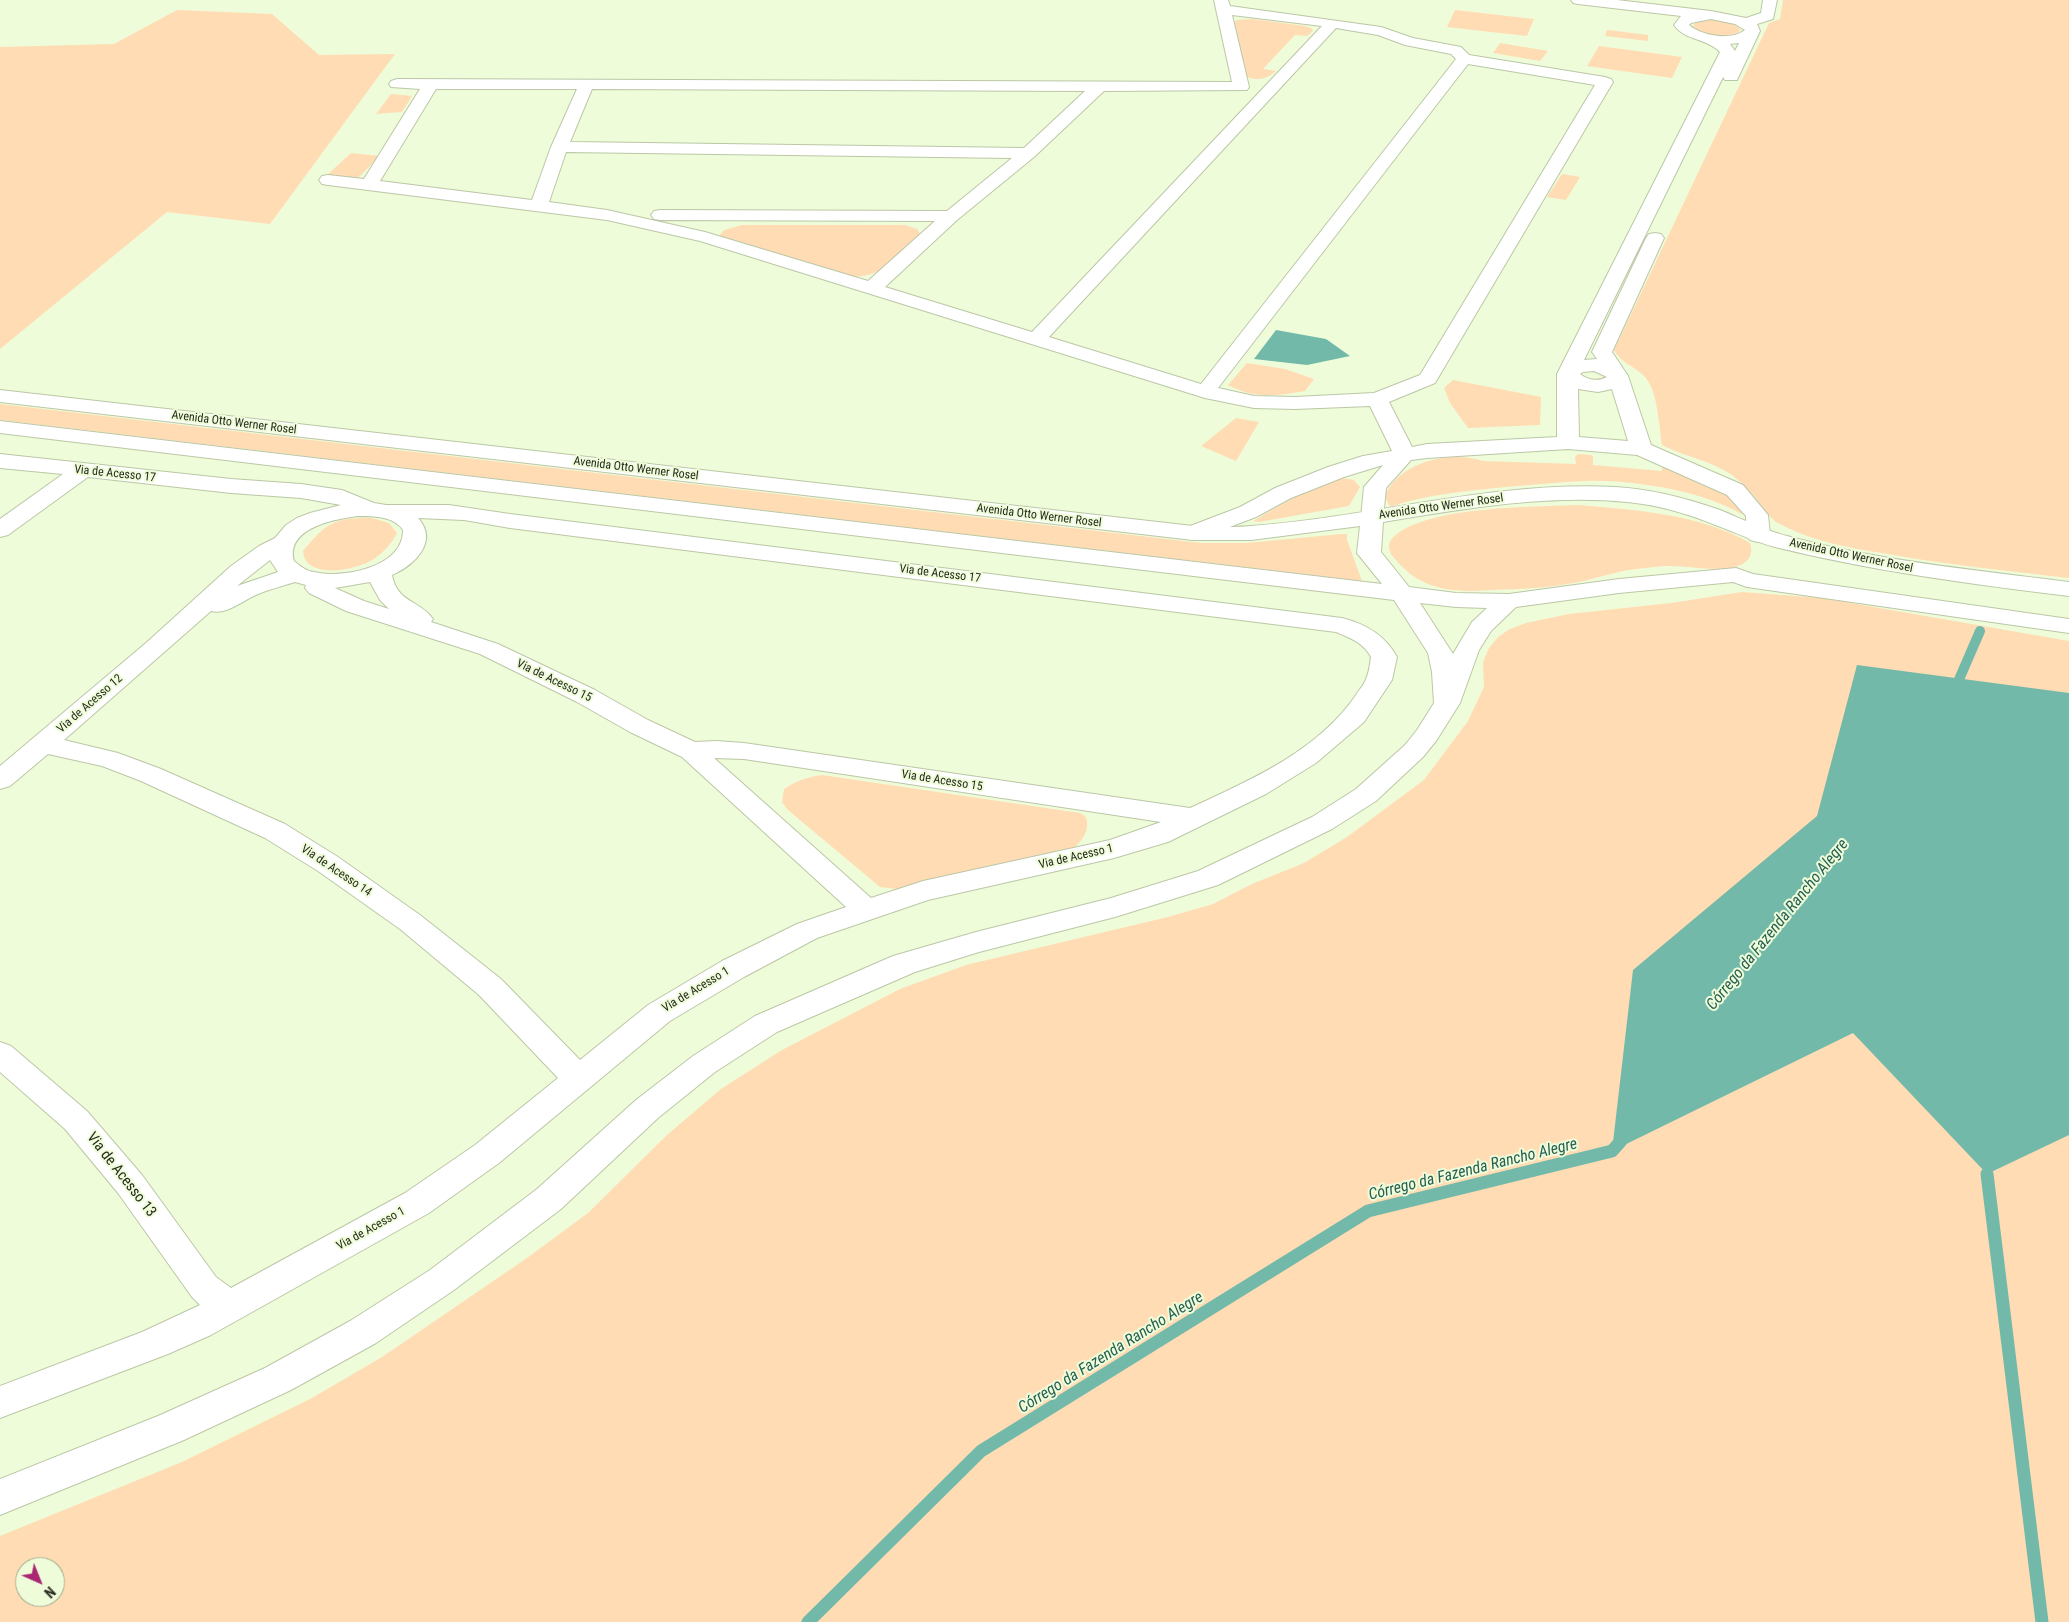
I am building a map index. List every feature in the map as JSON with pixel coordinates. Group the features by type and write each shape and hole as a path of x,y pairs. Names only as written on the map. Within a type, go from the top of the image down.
{"street":[{"path":"1578,0 1722,16 1748,29"},
{"path":"1701,37 1735,40 1768,16 1770,0"},
{"path":"328,180 607,215 705,236 1205,392 1254,402 1295,403 1377,399 1428,379 1605,82 1464,59 1456,50 1410,42 1381,31 1222,4 1241,87"},
{"path":"1568,443 1567,374 1728,51 1721,44 1618,5"},
{"path":"1683,29 1682,22 1686,19 1701,15 1722,16"},
{"path":"1037,339 1333,23"},
{"path":"1641,449 1618,376 1602,352 1666,215 1748,29"},
{"path":"1205,392 1464,59"},
{"path":"397,84 1272,87"},
{"path":"369,186 430,85"},
{"path":"538,207 559,148 586,86"},
{"path":"872,288 951,216 1028,153 1099,87"},
{"path":"559,148 1028,153"},
{"path":"607,215 951,216"},
{"path":"705,236 730,215"},
{"path":"1567,374 1576,381 1591,385 1606,385 1616,380 1618,376"},
{"name":"Avenida Otto Werner Rosel","path":"0,396 1193,533 1249,533 1372,518 1422,508 1482,500 1576,492 1601,493 1650,498 1683,506 1723,519 1758,535 1840,556 1924,571 2069,589"},
{"path":"1377,399 1406,454"},
{"path":"0,427 1456,600 1509,601 1619,586 1736,575 1755,566 1762,553 1758,535 1757,516 1735,490 1641,449 1568,443 1427,451 1371,461 1282,493 1248,512 1193,533"},
{"path":"1406,454 1375,487 1370,553 1403,595 1440,653 1445,672 1447,703"},
{"name":"Via de Acesso 17","path":"0,461 230,486 278,488 342,497 379,510 453,510 510,521 1342,624 1367,637"},
{"path":"0,530 82,471"},
{"name":"Via de Acesso 17","path":"230,486 246,492 277,498 292,508 305,524"},
{"name":"Via de Acesso 12","path":"0,780 179,627 215,592 261,554 283,543 292,533 305,524 325,515 347,510 379,510"},
{"path":"283,543 280,555 284,566 295,574 318,581 353,579 380,571 396,563 408,553 415,542 416,532 411,523 402,516 379,510"},
{"name":"Via de Acesso 17","path":"416,532 447,526 510,521"},
{"name":"Via de Acesso 15","path":"380,571 381,584 389,596 441,632"},
{"name":"Via de Acesso 12","path":"179,627 235,595 295,574"},
{"path":"1736,575 1748,580 1826,592 2069,626"},
{"name":"Via de Acesso 15","path":"318,581 317,588 333,598 388,618 441,632 489,649 536,670 639,726 691,751 853,896 866,911"},
{"path":"0,1497 171,1428 278,1379 363,1332 442,1280 549,1199 647,1109 704,1064 766,1024 904,964 976,942 1116,907 1208,878 1322,823 1366,795 1414,751 1427,735 1447,703 1467,650 1481,627 1509,601"},
{"name":"Via de Acesso 1","path":"0,1402 155,1343 229,1308 417,1204 487,1154 658,1013 733,968 807,931 923,891 1114,849 1158,835 1256,788 1306,757 1355,716 1367,700 1379,680 1384,657 1378,646 1367,637"},
{"name":"Via de Acesso 14","path":"43,744 109,759 151,775 276,832 328,864 410,922 490,987 579,1079"},
{"name":"Via de Acesso 15","path":"691,751 716,749 744,751 1193,818"},
{"name":"Via de Acesso 13","path":"0,1054 76,1120 130,1184 204,1287 229,1308"}],"shaded area":[{"path":"1783,0 2069,0 2069,578 1956,565 1859,549 1816,539 1789,529 1776,522 1751,493 1732,475 1715,466 1662,445 1655,398 1648,381 1620,358 1614,350 1769,23 1780,19"},
{"path":"177,10 272,14 319,55 395,54 270,224 167,212 0,349 0,47 114,44"},
{"path":"1455,10 1534,19 1527,36 1447,27"},
{"path":"1252,19 1305,26 1313,31 1307,36 1295,35 1263,69 1276,71 1265,78 1253,79 1244,76 1232,24 1237,20"},
{"path":"1706,19 1732,22 1741,30 1730,35 1716,36 1703,33 1693,26 1696,22"},
{"path":"1607,30 1648,35 1648,41 1605,36"},
{"path":"1500,43 1548,51 1540,61 1493,53"},
{"path":"1599,46 1682,57 1672,78 1587,66"},
{"path":"391,94 412,96 402,112 376,114"},
{"path":"351,153 380,156 358,178 327,175"},
{"path":"1562,174 1580,177 1566,200 1547,197"},
{"path":"742,225 905,225 917,229 921,235 897,259 880,271 860,276 847,276 722,238 720,235 724,230"},
{"path":"1247,363 1285,369 1314,379 1305,391 1275,395 1247,393 1228,385"},
{"path":"1453,380 1541,397 1540,425 1468,428 1450,403 1444,388"},
{"path":"0,404 1201,543 1247,543 1347,534 1347,540 1362,581 0,420"},
{"path":"1236,418 1259,422 1236,461 1201,446"},
{"path":"1578,454 1591,455 1593,457 1593,465 1662,471 1662,467 1666,465 1729,489 1744,513 1741,514 1707,499 1666,488 1644,484 1603,481 1556,483 1462,492 1418,499 1390,507 1385,496 1392,484 1402,474 1427,461 1456,457 1483,461 1576,464 1575,457"},
{"path":"1342,478 1354,480 1360,487 1349,506 1259,522 1253,521 1298,495"},
{"path":"1579,505 1667,515 1689,520 1731,533 1750,543 1751,552 1747,561 1735,567 1710,569 1674,566 1657,567 1622,571 1580,582 1553,586 1468,591 1441,588 1421,581 1404,569 1394,558 1389,548 1390,542 1397,534 1414,525 1435,518 1485,510"},
{"path":"372,518 389,523 397,533 387,547 374,559 356,567 333,570 322,570 306,560 303,551 325,528 349,519"},
{"path":"1742,592 1822,598 2069,641 2069,1622 0,1622 0,1536 182,1462 312,1398 382,1357 527,1258 588,1213 667,1135 721,1089 782,1050 900,989 966,965 1168,917 1213,904 1252,884 1304,863 1347,837 1424,780 1468,721 1484,687 1483,662 1489,648 1498,637 1510,629 1526,623 1569,614 1671,603"},
{"path":"822,775 1080,813 1086,817 1087,826 1083,838 1073,849 897,889 880,887 788,810 782,802 784,789 802,780"}],"water":[{"path":"1276,330 1326,339 1350,356 1307,365 1254,359"},
{"path":"1857,665 2069,693 2069,1135 1987,1174 1853,1033 1612,1151 1633,970 1817,816"}],"waterway":[{"name":"Córrego da Fazenda Rancho Alegre","path":"1954,691 1980,631"},
{"name":"Córrego da Fazenda Rancho Alegre","path":"808,1622 981,1451 1368,1211 1612,1151 1621,1141"},
{"path":"1987,1174 2042,1622"}]}
